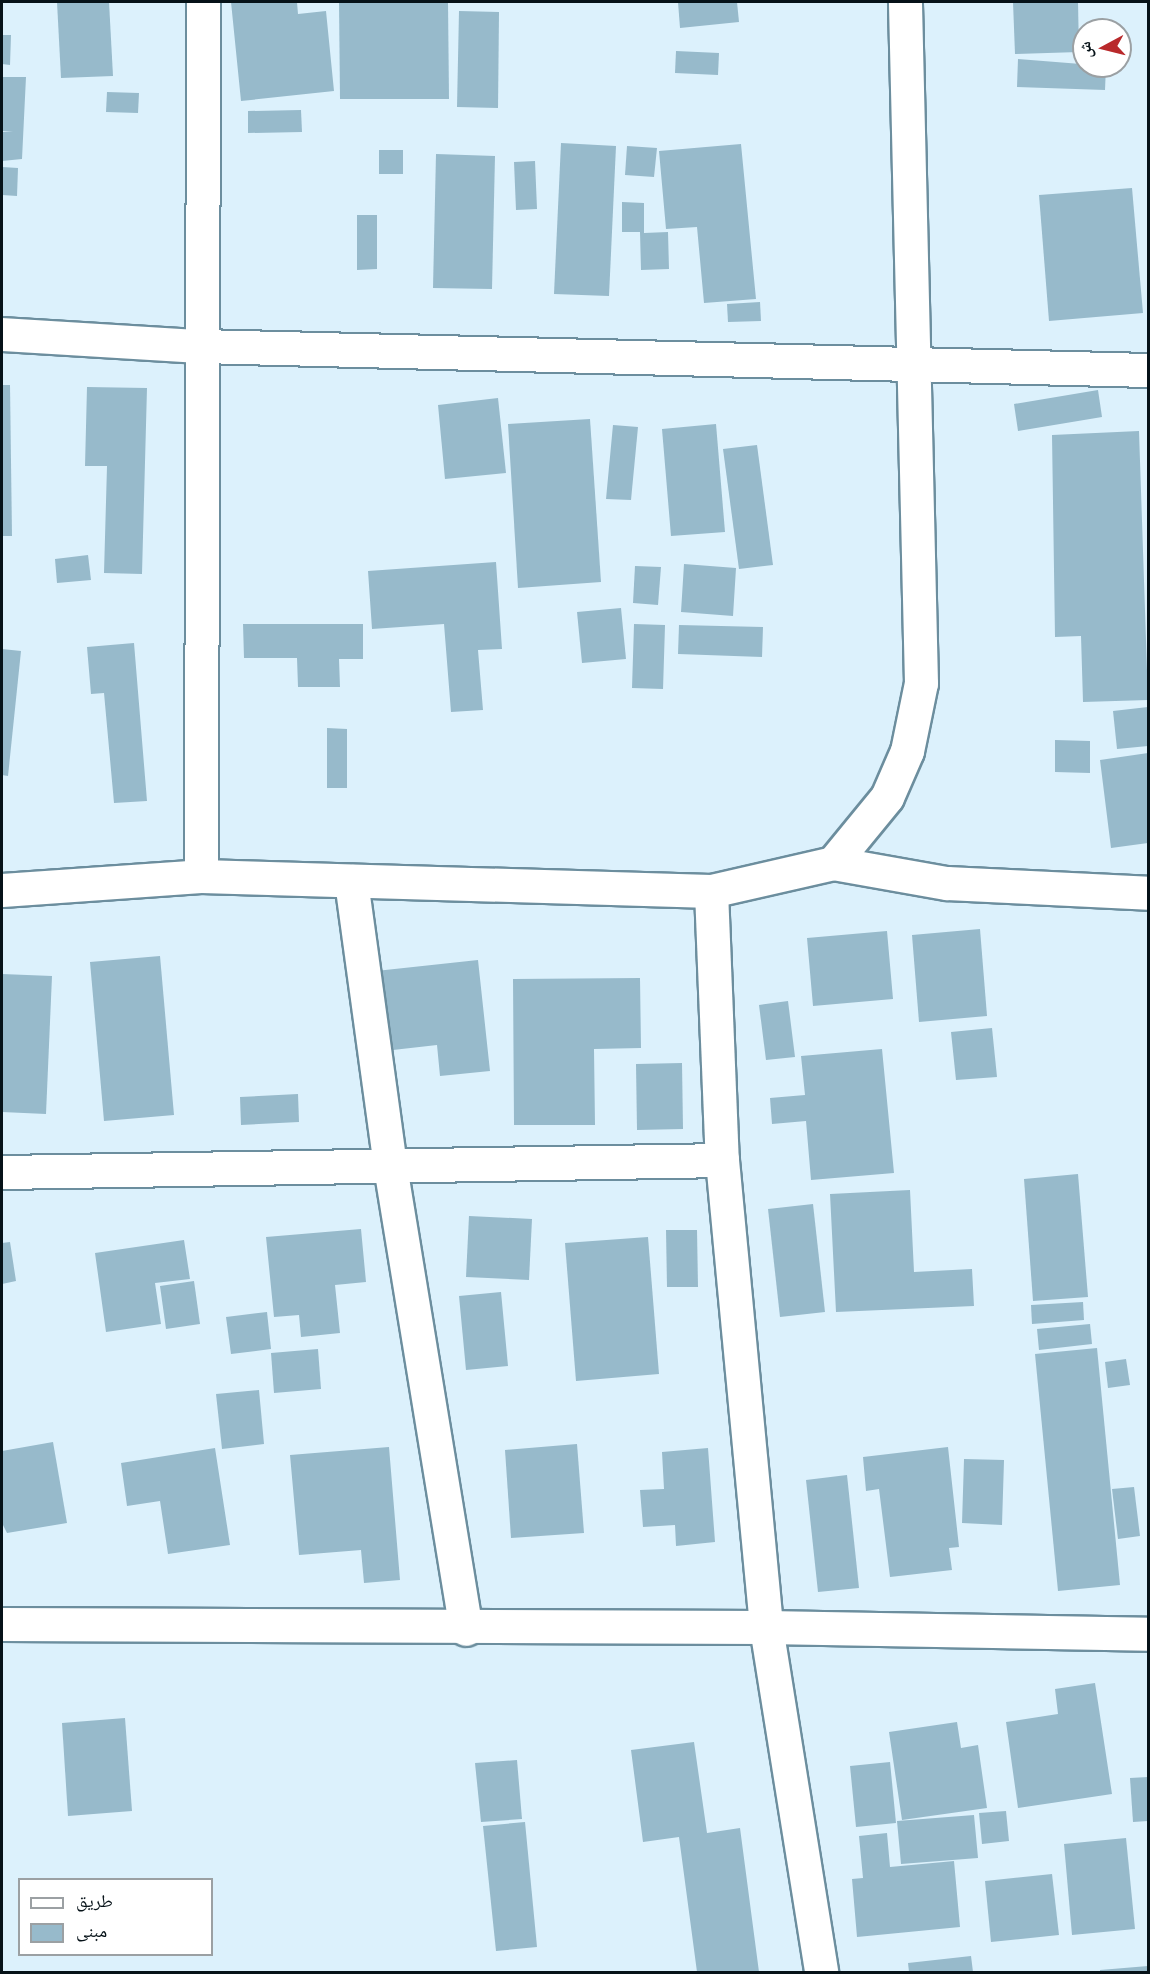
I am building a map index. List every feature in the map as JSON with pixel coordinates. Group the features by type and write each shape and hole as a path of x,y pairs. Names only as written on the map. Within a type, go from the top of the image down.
{"street":[{"path":"201,876 200,346 203,2"},
{"path":"833,863 887,797 907,751 921,683 917,363 905,2"},
{"path":"2,334 200,346 1149,370"},
{"path":"2,890 201,876 711,891 833,863 948,883 1149,893"},
{"path":"351,881 390,1166 466,1629"},
{"path":"711,891 722,1161 766,1627 821,1972"},
{"path":"2,1173 722,1161"},
{"path":"2,1624 466,1629 766,1627 1149,1634"}],"building":[{"path":"57,2 109,2 113,76 61,78"},
{"path":"231,2 297,2 298,14 326,11 334,91 241,101"},
{"path":"339,2 448,2 449,99 340,99"},
{"path":"678,2 737,2 739,22 680,28"},
{"path":"1013,2 1078,2 1078,18 1072,18 1072,52 1015,54"},
{"path":"459,11 499,12 498,108 457,107"},
{"path":"2,35 11,35 10,65 2,64"},
{"path":"676,51 719,53 718,75 675,73"},
{"path":"1018,59 1072,63 1072,78 1106,78 1105,90 1017,87"},
{"path":"2,77 26,77 22,159 2,161 2,132 13,132 2,131"},
{"path":"107,92 139,93 138,113 106,112"},
{"path":"301,110 302,132 248,133 248,111"},
{"path":"561,143 616,146 609,296 554,294"},
{"path":"741,144 756,299 704,303 697,227 666,229 659,151"},
{"path":"627,146 657,148 654,177 625,175"},
{"path":"379,150 403,150 403,174 379,174"},
{"path":"436,154 495,156 492,289 433,288"},
{"path":"535,161 537,209 516,210 514,162"},
{"path":"2,167 18,168 17,196 2,195"},
{"path":"1132,188 1143,313 1049,321 1039,195"},
{"path":"622,202 644,203 644,233 668,232 669,269 641,270 640,232 622,232"},
{"path":"357,215 377,215 377,269 357,270"},
{"path":"760,302 761,321 728,322 727,304"},
{"path":"2,385 10,385 12,536 2,536"},
{"path":"87,387 147,388 142,574 104,573 107,466 85,466"},
{"path":"1098,390 1102,417 1018,431 1014,404"},
{"path":"498,398 506,473 445,479 438,405"},
{"path":"590,419 601,582 518,588 508,424"},
{"path":"716,424 725,532 671,536 662,429"},
{"path":"613,425 638,427 631,500 606,499"},
{"path":"1139,431 1148,700 1083,702 1081,636 1055,637 1052,435"},
{"path":"757,445 773,565 739,569 723,449"},
{"path":"88,555 91,580 57,583 55,559"},
{"path":"496,562 502,649 478,650 483,710 451,712 444,624 372,629 368,571"},
{"path":"684,564 736,568 733,616 681,612"},
{"path":"635,566 661,567 658,605 633,603"},
{"path":"621,608 626,659 582,663 577,612"},
{"path":"243,624 363,624 363,659 339,659 340,687 298,687 297,658 244,658"},
{"path":"634,624 665,625 663,689 632,688"},
{"path":"679,625 763,627 762,657 678,654"},
{"path":"134,643 147,801 114,803 104,693 91,694 87,647"},
{"path":"2,649 21,651 8,776 2,775"},
{"path":"1148,707 1148,746 1117,749 1113,711"},
{"path":"327,728 347,729 347,788 327,788"},
{"path":"1055,740 1090,741 1090,773 1055,772"},
{"path":"1148,753 1148,843 1111,848 1100,760"},
{"path":"980,929 987,1016 919,1022 912,935"},
{"path":"887,931 893,999 813,1006 807,938"},
{"path":"160,956 174,1115 104,1121 90,962"},
{"path":"478,960 490,1071 440,1076 437,1045 384,1051 376,971"},
{"path":"2,974 52,976 46,1114 2,1112"},
{"path":"640,978 641,1048 594,1049 595,1125 514,1125 513,979"},
{"path":"788,1001 795,1057 766,1060 759,1005"},
{"path":"992,1028 997,1077 956,1080 951,1032"},
{"path":"882,1049 894,1173 811,1180 806,1121 772,1124 770,1098 805,1095 801,1056"},
{"path":"682,1063 683,1129 637,1130 636,1064"},
{"path":"298,1094 299,1122 241,1125 240,1097"},
{"path":"1078,1174 1088,1297 1033,1301 1024,1179"},
{"path":"910,1190 914,1272 972,1269 974,1306 836,1312 830,1194"},
{"path":"813,1204 825,1312 780,1317 768,1209"},
{"path":"469,1216 532,1219 529,1280 466,1277"},
{"path":"361,1229 366,1282 335,1285 340,1333 301,1337 299,1315 274,1317 266,1237"},
{"path":"666,1230 697,1230 698,1287 667,1287"},
{"path":"648,1237 659,1374 576,1381 565,1243"},
{"path":"184,1240 190,1279 155,1283 161,1324 106,1332 95,1253"},
{"path":"10,1242 16,1281 2,1284 2,1243"},
{"path":"194,1281 200,1324 166,1329 160,1286"},
{"path":"501,1292 508,1366 466,1370 459,1296"},
{"path":"1083,1302 1084,1320 1032,1324 1031,1305"},
{"path":"267,1312 271,1349 231,1354 226,1317"},
{"path":"1090,1324 1092,1344 1039,1350 1037,1329"},
{"path":"1097,1348 1120,1585 1058,1591 1035,1354"},
{"path":"318,1349 321,1389 274,1393 271,1353"},
{"path":"1126,1359 1130,1385 1108,1388 1105,1362"},
{"path":"259,1390 264,1444 222,1449 216,1394"},
{"path":"53,1442 67,1523 7,1533 2,1523 2,1451"},
{"path":"577,1444 584,1533 511,1538 505,1450"},
{"path":"389,1447 400,1580 364,1583 361,1550 299,1555 290,1455"},
{"path":"948,1447 959,1547 949,1548 952,1570 890,1577 879,1489 866,1491 863,1457"},
{"path":"215,1448 230,1545 168,1554 160,1501 127,1506 121,1463"},
{"path":"708,1448 715,1542 676,1546 675,1525 643,1527 640,1490 664,1489 662,1452"},
{"path":"964,1459 1004,1460 1002,1525 962,1523"},
{"path":"847,1475 859,1588 818,1592 806,1480"},
{"path":"1134,1487 1140,1536 1118,1539 1112,1489"},
{"path":"1095,1683 1112,1794 1018,1808 1006,1722 1058,1714 1055,1689"},
{"path":"125,1718 132,1811 68,1816 62,1723"},
{"path":"957,1722 961,1748 978,1745 987,1808 902,1820 889,1732"},
{"path":"694,1742 707,1833 740,1828 759,1972 697,1972 679,1837 643,1842 631,1750"},
{"path":"517,1760 522,1819 481,1822 475,1763"},
{"path":"890,1762 896,1823 856,1827 850,1766"},
{"path":"1148,1777 1148,1821 1133,1822 1130,1778"},
{"path":"1006,1811 1009,1841 982,1844 979,1813"},
{"path":"974,1815 978,1858 901,1864 897,1821"},
{"path":"525,1822 537,1947 496,1951 483,1826"},
{"path":"887,1833 890,1867 954,1861 960,1927 857,1937 852,1879 863,1878 859,1836"},
{"path":"1126,1838 1135,1929 1072,1935 1064,1844"},
{"path":"1052,1874 1059,1935 991,1942 985,1881"},
{"path":"971,1956 973,1972 909,1972 908,1963"},
{"path":"1148,1966 1148,1972 1100,1972 1100,1970"}]}
